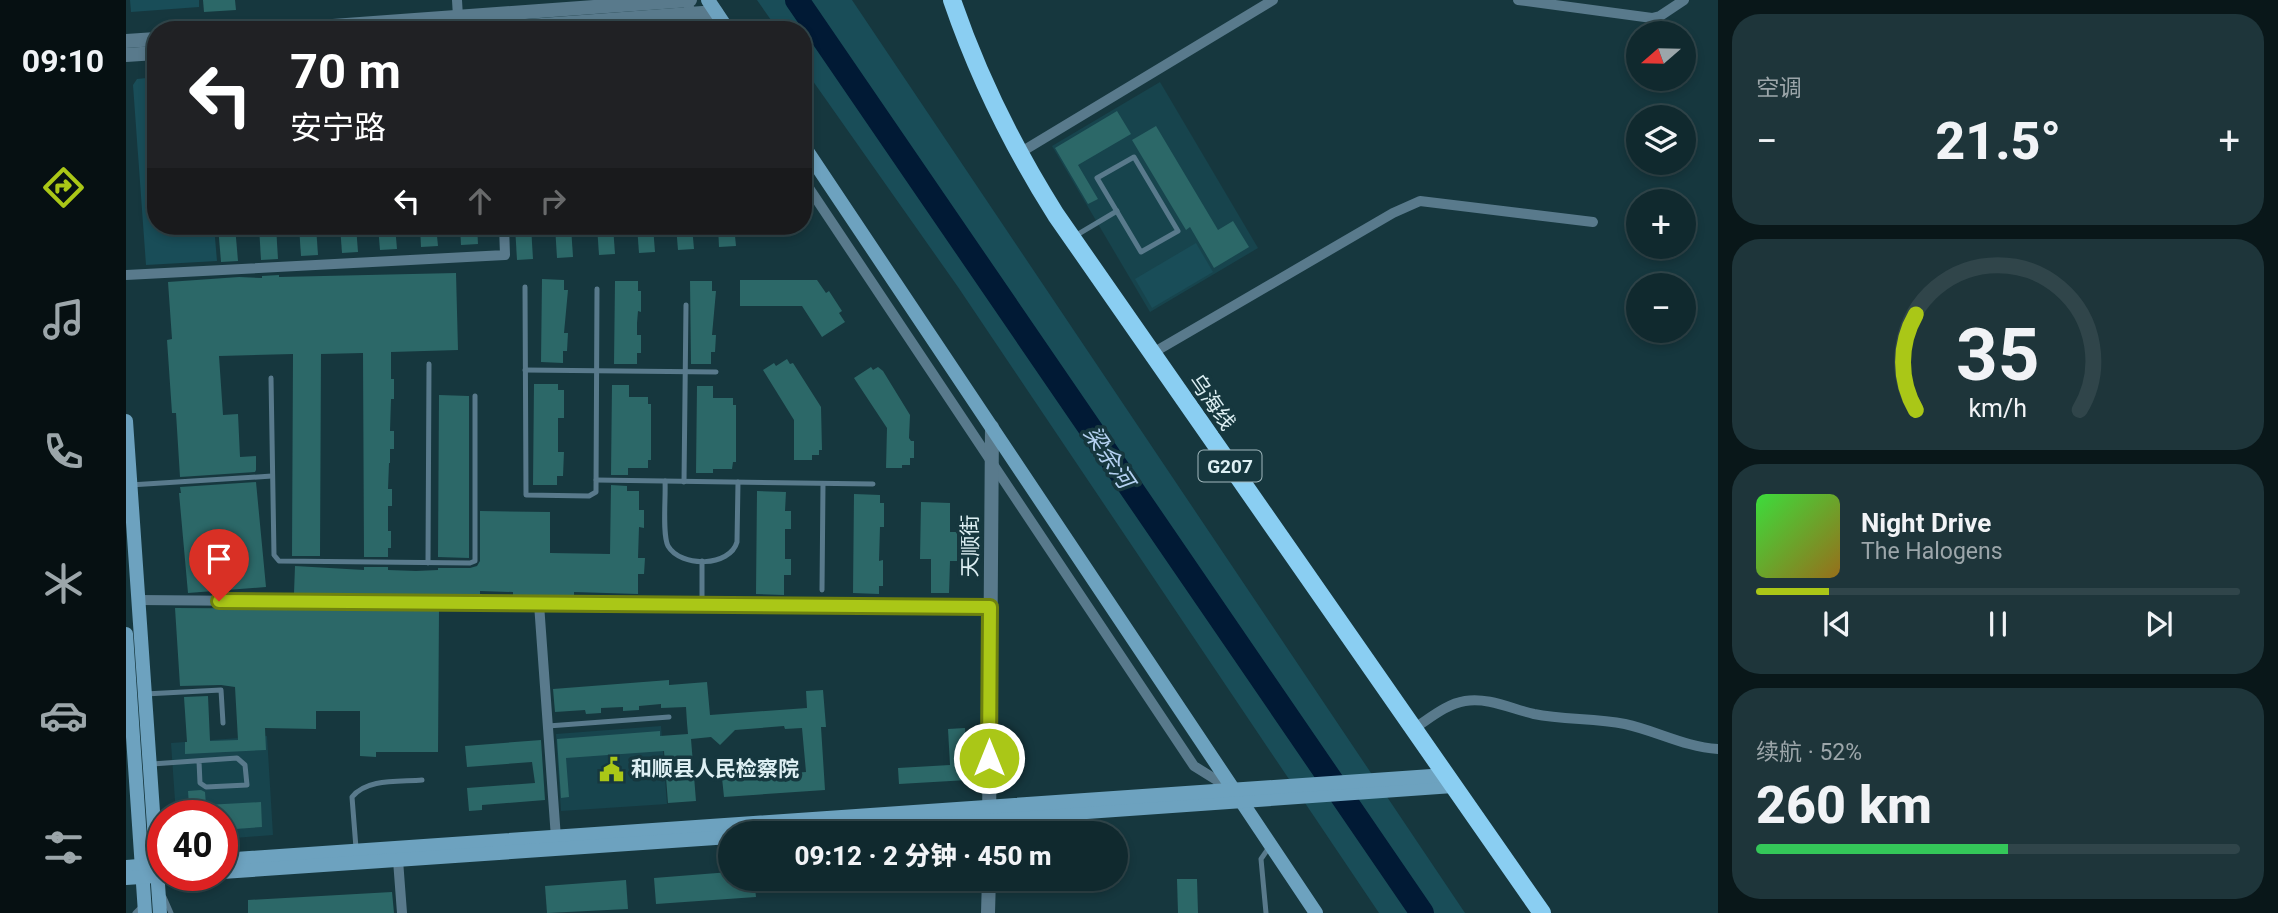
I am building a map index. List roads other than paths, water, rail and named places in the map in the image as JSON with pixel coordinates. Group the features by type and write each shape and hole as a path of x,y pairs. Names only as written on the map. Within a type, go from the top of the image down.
{"highway":[{"name":"乌海线","path":"952,0 975,64 1018,154 1072,238 1542,913"}],"main road":[{"path":"712,6 722,21"},
{"path":"812,158 1315,913"},
{"path":"126,421 152,800"},
{"path":"126,634 147,801"},
{"path":"238,859 556,838 989,820 1237,796 1449,781"},
{"path":"238,871 718,838"},
{"path":"126,867 147,870"},
{"path":"126,878 147,874"},
{"path":"142,909 149,891"},
{"path":"158,891 160,913"}],"street":[{"path":"457,0 458,17"},
{"path":"403,21 684,0 692,7"},
{"path":"1018,154 1273,0"},
{"path":"1518,0 1652,18 1660,16 1684,0"},
{"path":"559,21 712,6"},
{"path":"126,41 147,39"},
{"path":"126,55 147,54"},
{"path":"812,192 1194,766 1237,796"},
{"path":"1152,354 1393,213 1420,201 1593,222"},
{"path":"126,275 505,255 504,235"},
{"name":"天顺街","path":"989,820 992,427"},
{"path":"138,600 990,607"},
{"path":"539,604 556,838"},
{"path":"1413,729 1455,703 1481,700 1536,714 1620,723 1699,748 1718,749"},
{"path":"398,860 402,913"},
{"path":"988,913 989,891"}],"lane":[{"path":"1134,157 1178,231 1141,252 1117,211 1097,178 1134,157"},
{"path":"1072,238 1117,211"},
{"path":"525,287 526,495 589,496 596,492 597,289"},
{"path":"684,482 686,305"},
{"path":"428,563 429,364"},
{"path":"525,370 716,372"},
{"path":"271,378 274,555 279,561 470,564 475,561 475,396"},
{"path":"131,485 272,476"},
{"path":"596,480 873,484"},
{"path":"666,481 666,539 669,548 691,561 727,557 736,547 738,482"},
{"path":"822,590 824,484"},
{"path":"702,561 702,605"},
{"path":"145,694 221,690 223,723"},
{"path":"548,726 669,717"},
{"path":"150,765 199,761 237,758 245,765 247,785 206,788 200,783 199,761"},
{"path":"356,852 352,797 357,790 369,784 422,780"},
{"path":"1266,913 1261,859 1270,845"},
{"path":"163,891 171,913"}],"waterway":[{"name":"梁余河","path":"797,0 811,21"},
{"name":"梁余河","path":"812,22 1422,913"}],"place":[{"name":"和顺县人民检察院","path":"611,769"}]}
